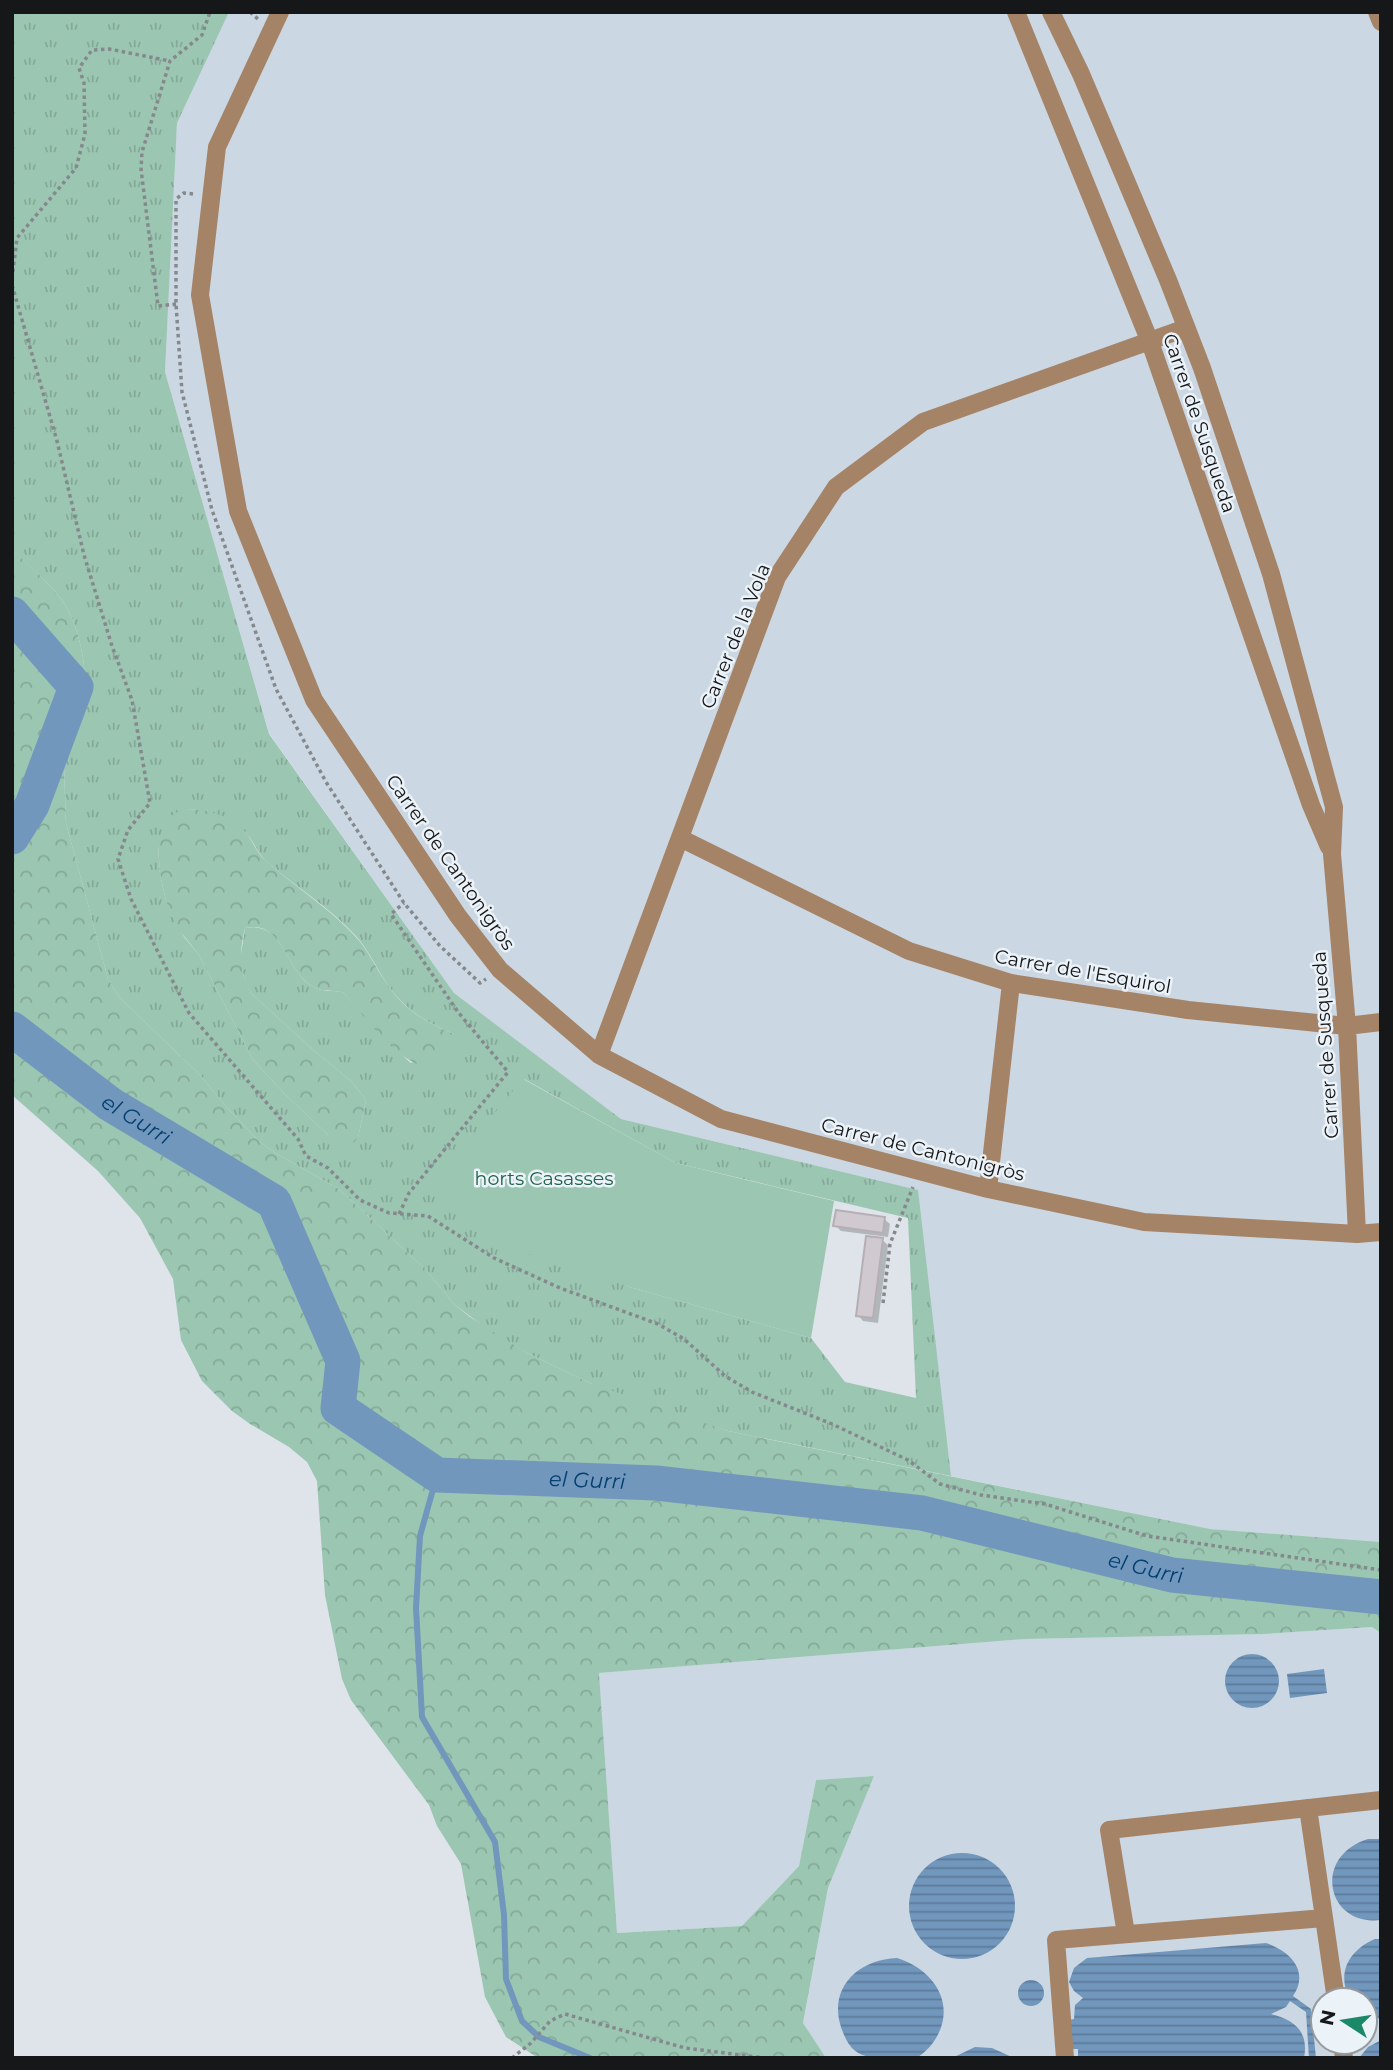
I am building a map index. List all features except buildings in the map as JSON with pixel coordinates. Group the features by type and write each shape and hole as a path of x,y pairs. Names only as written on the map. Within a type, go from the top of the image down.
{"street":[{"name":"Carrer de Cantonigròs","path":"280,12 217,147 200,295 238,511 314,699 458,916 500,970 599,1055 721,1119 988,1189 1144,1222 1357,1234 1381,1232"},
{"name":"Carrer de Susqueda","path":"1016,12 1150,342 1311,806 1332,854"},
{"name":"Carrer de Susqueda","path":"1051,12 1086,86 1168,280 1202,369 1271,574 1334,807 1332,854 1347,1026 1357,1234"},
{"path":"1377,12 1381,22"},
{"name":"Carrer de la Vola","path":"599,1055 777,577 836,487 923,422 1186,328"},
{"name":"Carrer de l'Esquirol","path":"680,838 909,951 1011,983 1188,1010 1347,1026 1381,1022"},
{"path":"988,1189 1011,983"},
{"path":"1126,1934 1109,1830 1381,1800"},
{"path":"1308,1808 1334,1986"},
{"path":"1065,2058 1056,1940 1324,1918"}],"path":[{"path":"176,304 158,306 141,169 142,152 170,61 202,35 210,12"},
{"path":"12,279 17,238 76,168 85,134 84,83 79,68 92,50 109,49 170,61"},
{"path":"12,285 57,441 85,555 112,646 132,700 142,751 150,803 128,830 118,859 131,899 189,1013 298,1139 306,1156 328,1168 360,1200 389,1213 428,1216 494,1258 560,1288 658,1324 684,1339 725,1376 752,1392 832,1424 908,1460 940,1484 981,1495 1045,1504 1147,1536 1381,1570"},
{"path":"399,1214 409,1194 508,1072 458,1012 391,914 404,903"},
{"path":"883,1303 890,1244 906,1202"},
{"path":"512,2058 531,2043 550,2021 565,2014 685,2048 765,2058"}],"shaded area":[{"path":"229,12 1381,12 1381,1542 1210,1529 951,1476 917,1190 621,1119 454,993 269,733 165,372 177,123"},
{"path":"1372,1627 1381,1633 1381,2058 826,2058 803,2024 828,1888 874,1776 816,1780 799,1866 742,1926 617,1933 599,1673 1025,1639 1264,1634"}],"green space":[{"path":"12,12 229,12 177,123 165,372 269,734 454,993 621,1119 918,1190 951,1476 728,1431 609,1392 527,1353 487,1329 454,1304 426,1270 339,1189 260,1142 200,1075 120,998 108,979 66,823 64,768 84,666 80,645 64,603 44,579 12,550","holes":["189,809 222,818 245,832 265,860 355,935 401,1001 425,1020 454,1034 411,1063 344,993 320,989 303,979 283,948 268,931 245,928 240,961 246,984 252,994 352,1082 366,1100 358,1138 328,1135 253,1060 199,955 184,937 166,901 158,846","524,1079 676,1163 908,1218 916,1398 845,1382 811,1338 626,1286"]},
{"path":"12,550 43,579 64,604 80,645 84,666 64,768 66,823 108,979 120,998 200,1075 260,1142 339,1189 426,1270 454,1304 470,1317 527,1353 590,1383 728,1431 1210,1529 1381,1542 1381,1633 1372,1627 1264,1634 1025,1639 599,1673 617,1933 742,1926 799,1866 816,1780 874,1776 828,1888 803,2023 826,2058 538,2058 506,2037 485,1997 461,1864 437,1826 429,1805 351,1700 342,1679 325,1595 317,1481 307,1462 289,1447 232,1411 202,1381 181,1340 173,1279 140,1218 98,1171 12,1095"},
{"path":"189,809 220,815 240,827 264,859 332,914 359,940 400,1001 425,1020 454,1034 459,1045 452,1054 432,1068 419,1065 394,1049 344,993 316,988 303,979 276,938 268,931 258,927 245,928 241,962 252,994 352,1082 366,1100 358,1138 350,1146 328,1135 253,1060 199,955 176,926 166,901 158,846 166,820 177,812"},
{"name":"horts Casasses","path":"523,1079 676,1163 834,1201 811,1338 626,1286 510,1248 429,1191"}],"water":[{"path":"1252,1654 1271,1662 1279,1681 1271,1700 1252,1708 1233,1700 1225,1681 1233,1662"},
{"path":"1324,1669 1327,1693 1290,1698 1287,1674"},
{"path":"1368,1839 1381,1839 1381,1920 1362,1919 1348,1913 1338,1902 1333,1888 1333,1874 1339,1860 1350,1848"},
{"path":"962,1853 982,1857 999,1869 1011,1886 1015,1906 1011,1926 999,1943 982,1955 962,1959 942,1955 925,1943 913,1926 909,1906 913,1886 925,1869 942,1857"},
{"path":"1381,1939 1381,2019 1379,1986 1345,1986 1344,1981 1347,1964 1358,1949"},
{"path":"1266,1943 1283,1951 1295,1963 1299,1978 1293,1996 1309,2008 1309,2056 1316,2058 1309,2058 1306,2012 1290,2001 1286,2007 1271,2014 1298,2028 1304,2041 1304,2058 1078,2058 1078,2049 1071,2049 1069,2020 1074,2019 1075,2005 1083,1998 1074,1991 1069,1982 1074,1968 1087,1958"},
{"path":"897,1958 923,1971 939,1992 943,2004 940,2030 930,2046 916,2058 866,2056 856,2052 845,2037 839,2021 841,1994 847,1982 867,1965"},
{"path":"1031,1980 1040,1984 1044,1993 1040,2002 1031,2006 1022,2002 1018,1993 1022,1984"},
{"path":"1381,2040 1381,2058 1359,2058 1379,2056"},
{"path":"975,2047 992,2048 1014,2058 952,2058"}],"waterway":[{"name":"el Gurri","path":"12,614 76,687 32,805 12,837"},
{"name":"el Gurri","path":"12,1029 110,1104 274,1202 343,1361 338,1408 437,1475 656,1483 922,1513 1172,1575 1381,1597"},
{"path":"437,1475 420,1536 416,1608 422,1717 495,1842 504,1915 506,1979 522,2021 539,2037 590,2058"}]}
